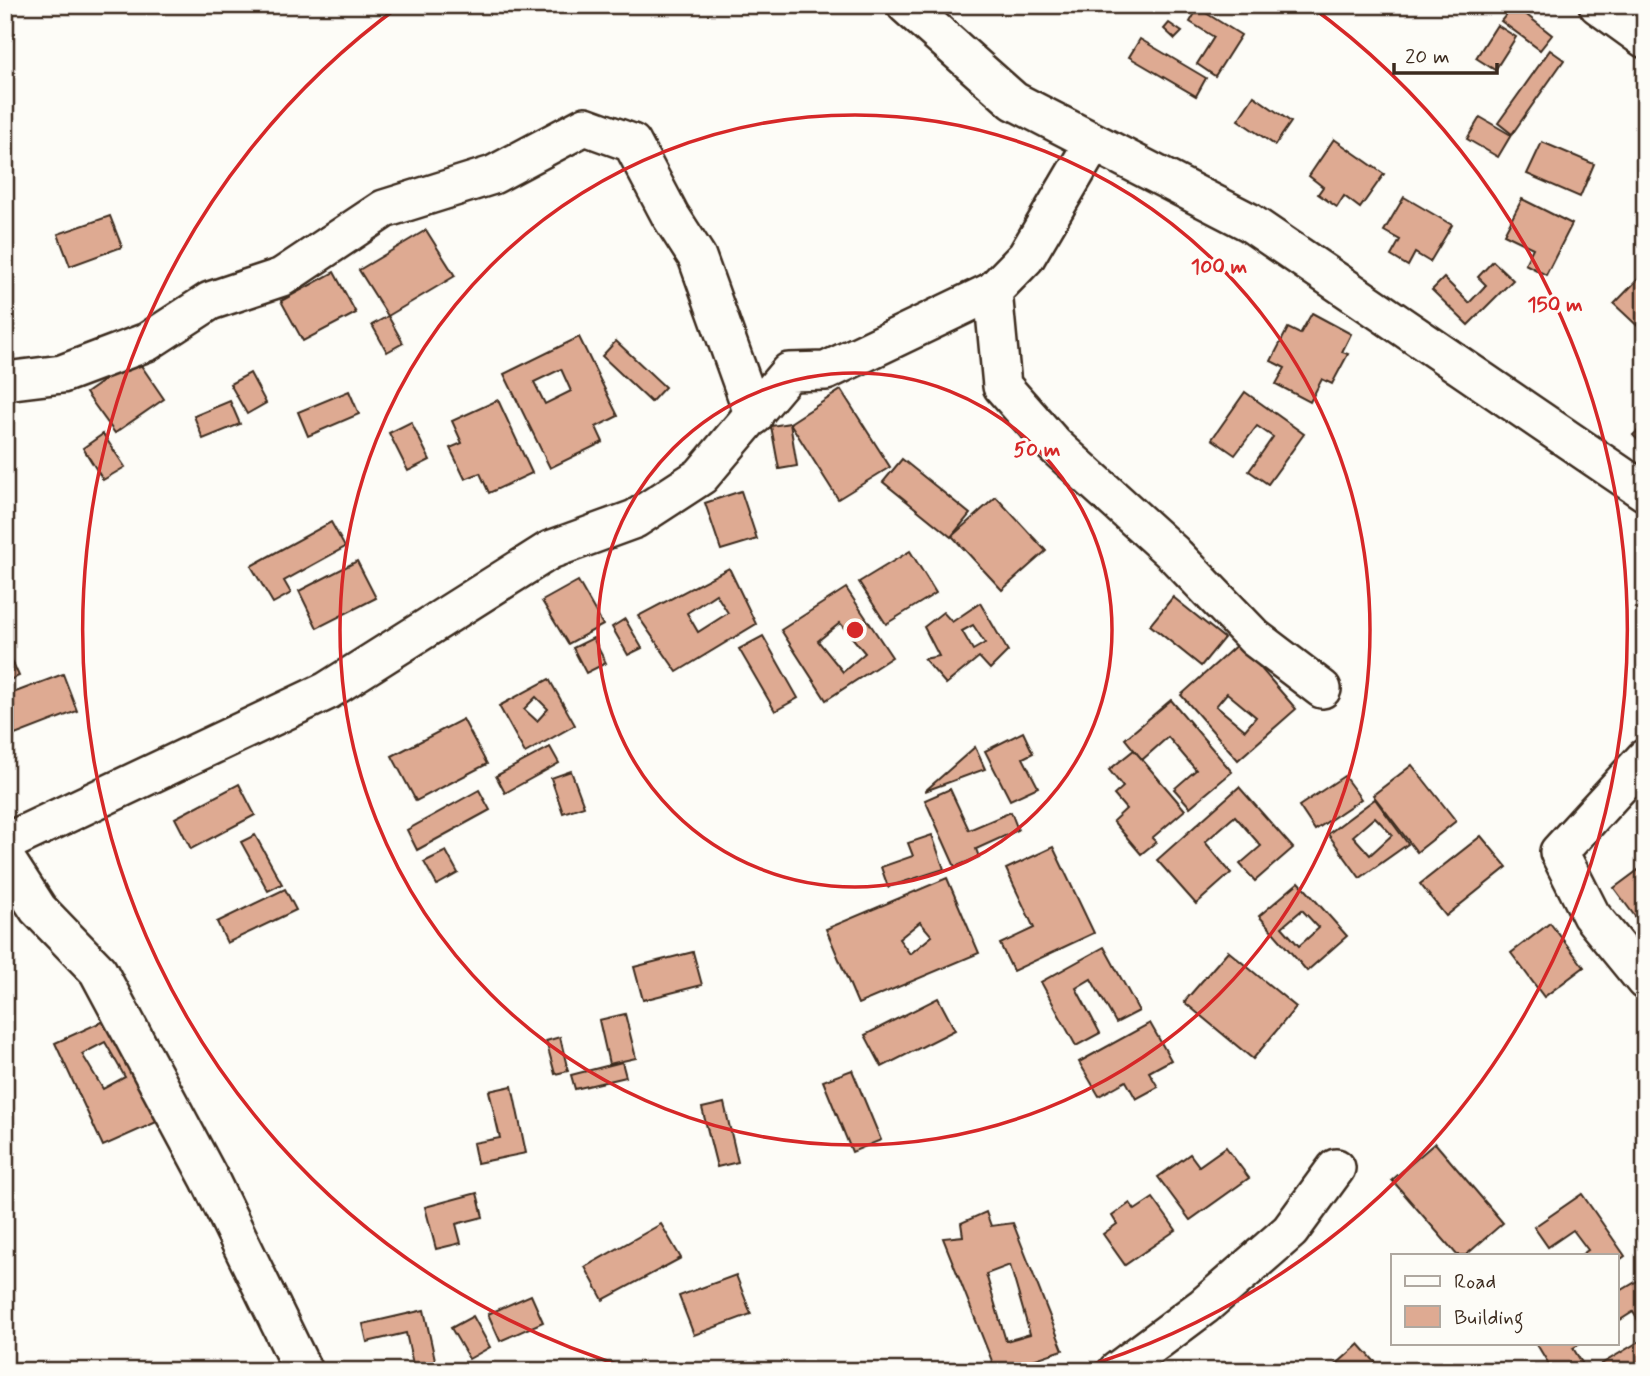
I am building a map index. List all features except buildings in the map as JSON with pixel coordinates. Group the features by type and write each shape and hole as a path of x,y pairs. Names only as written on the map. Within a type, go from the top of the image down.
{"street":[{"path":"906,5 1014,101 1249,222 1645,492"},
{"path":"1598,5 1645,39"},
{"path":"5,381 62,373 147,342 211,301 282,276 383,209 493,175 584,127 632,143 670,215 697,257 754,416"},
{"path":"5,843 327,691 550,550 635,519 701,476 789,372 826,371 993,291 1026,257 1093,143"},
{"path":"993,291 1002,386 1054,445 1173,553 1255,638 1322,689"},
{"path":"1645,758 1559,852 1591,915 1645,981"},
{"path":"5,858 38,909 98,971 209,1178 303,1371"},
{"path":"1117,1371 1204,1306 1290,1231 1336,1168"}]}
